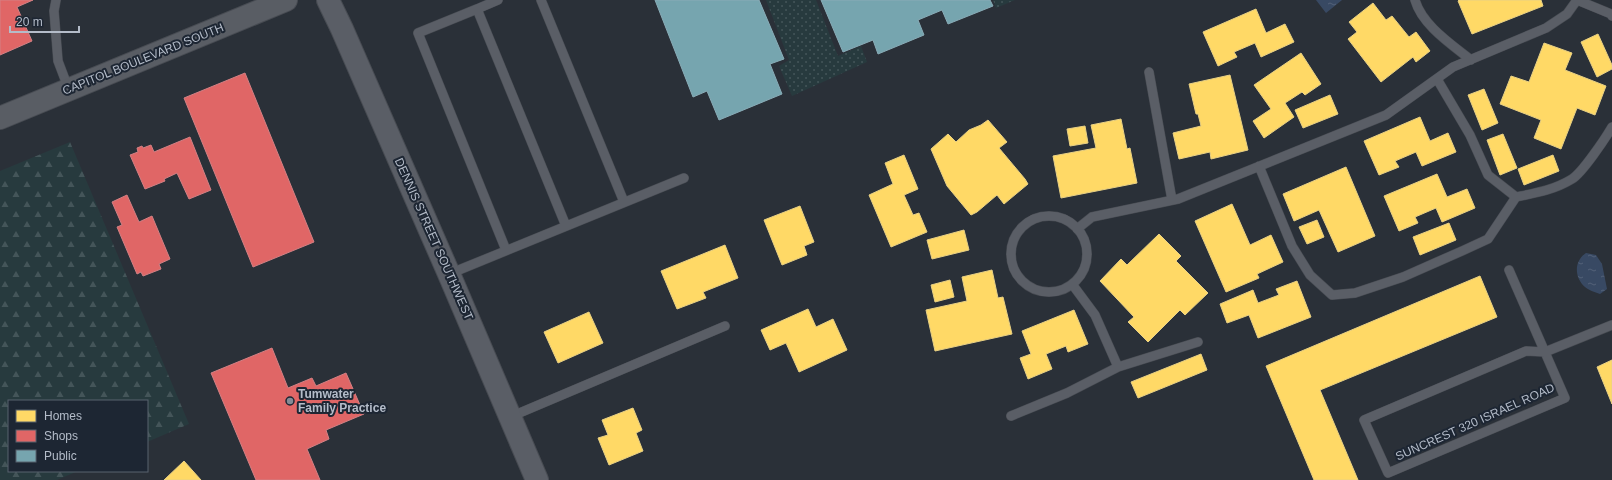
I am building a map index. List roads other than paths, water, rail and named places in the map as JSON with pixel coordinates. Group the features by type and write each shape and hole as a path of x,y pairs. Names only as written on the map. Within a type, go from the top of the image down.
{"main road":[{"name":"CAPITOL BOULEVARD SOUTH","path":"0,118 286,0"}],"street":[{"name":"DENNIS STREET SOUTHWEST","path":"328,0 449,274 537,480"}],"lane":[{"path":"56,0 54,12 58,61 69,90"},
{"path":"498,0 418,33 506,250"},
{"path":"541,0 624,202"},
{"path":"1415,0 1418,11 1444,38 1471,60"},
{"path":"1077,229 1092,217 1172,200 1386,115 1453,67 1546,28 1567,14 1577,0 1611,14 1612,16"},
{"path":"477,9 566,226"},
{"path":"1149,72 1172,200"},
{"path":"1437,79 1470,135 1488,175 1516,197"},
{"path":"1259,166 1292,246 1310,275 1332,295 1355,293 1403,277 1488,239 1516,197 1544,192 1574,178 1601,144 1612,127"},
{"path":"449,274 684,178"},
{"path":"1043,216 1056,216 1068,221 1077,229 1084,240 1087,251 1085,264 1080,275 1072,284 1061,290 1048,292 1036,290 1025,284 1017,275 1012,263 1011,250 1014,238 1021,227 1031,220 1043,216"},
{"path":"1510,270 1546,352"},
{"path":"1072,284 1095,315 1118,366"},
{"name":"SUNCREST 320 ISRAEL ROAD","path":"1546,352 1565,398 1388,473 1364,420 1526,351 1546,352 1612,325"},
{"path":"510,417 725,326"},
{"path":"1011,416 1067,393 1118,366 1198,342"}],"water":[{"path":"1316,0 1342,0 1326,13"},
{"path":"1586,253 1596,255 1602,264 1607,289 1600,294 1586,288 1581,283 1577,274 1579,260"}],"place":[{"name":"Tumwater Family Practice","path":"290,401"}]}
